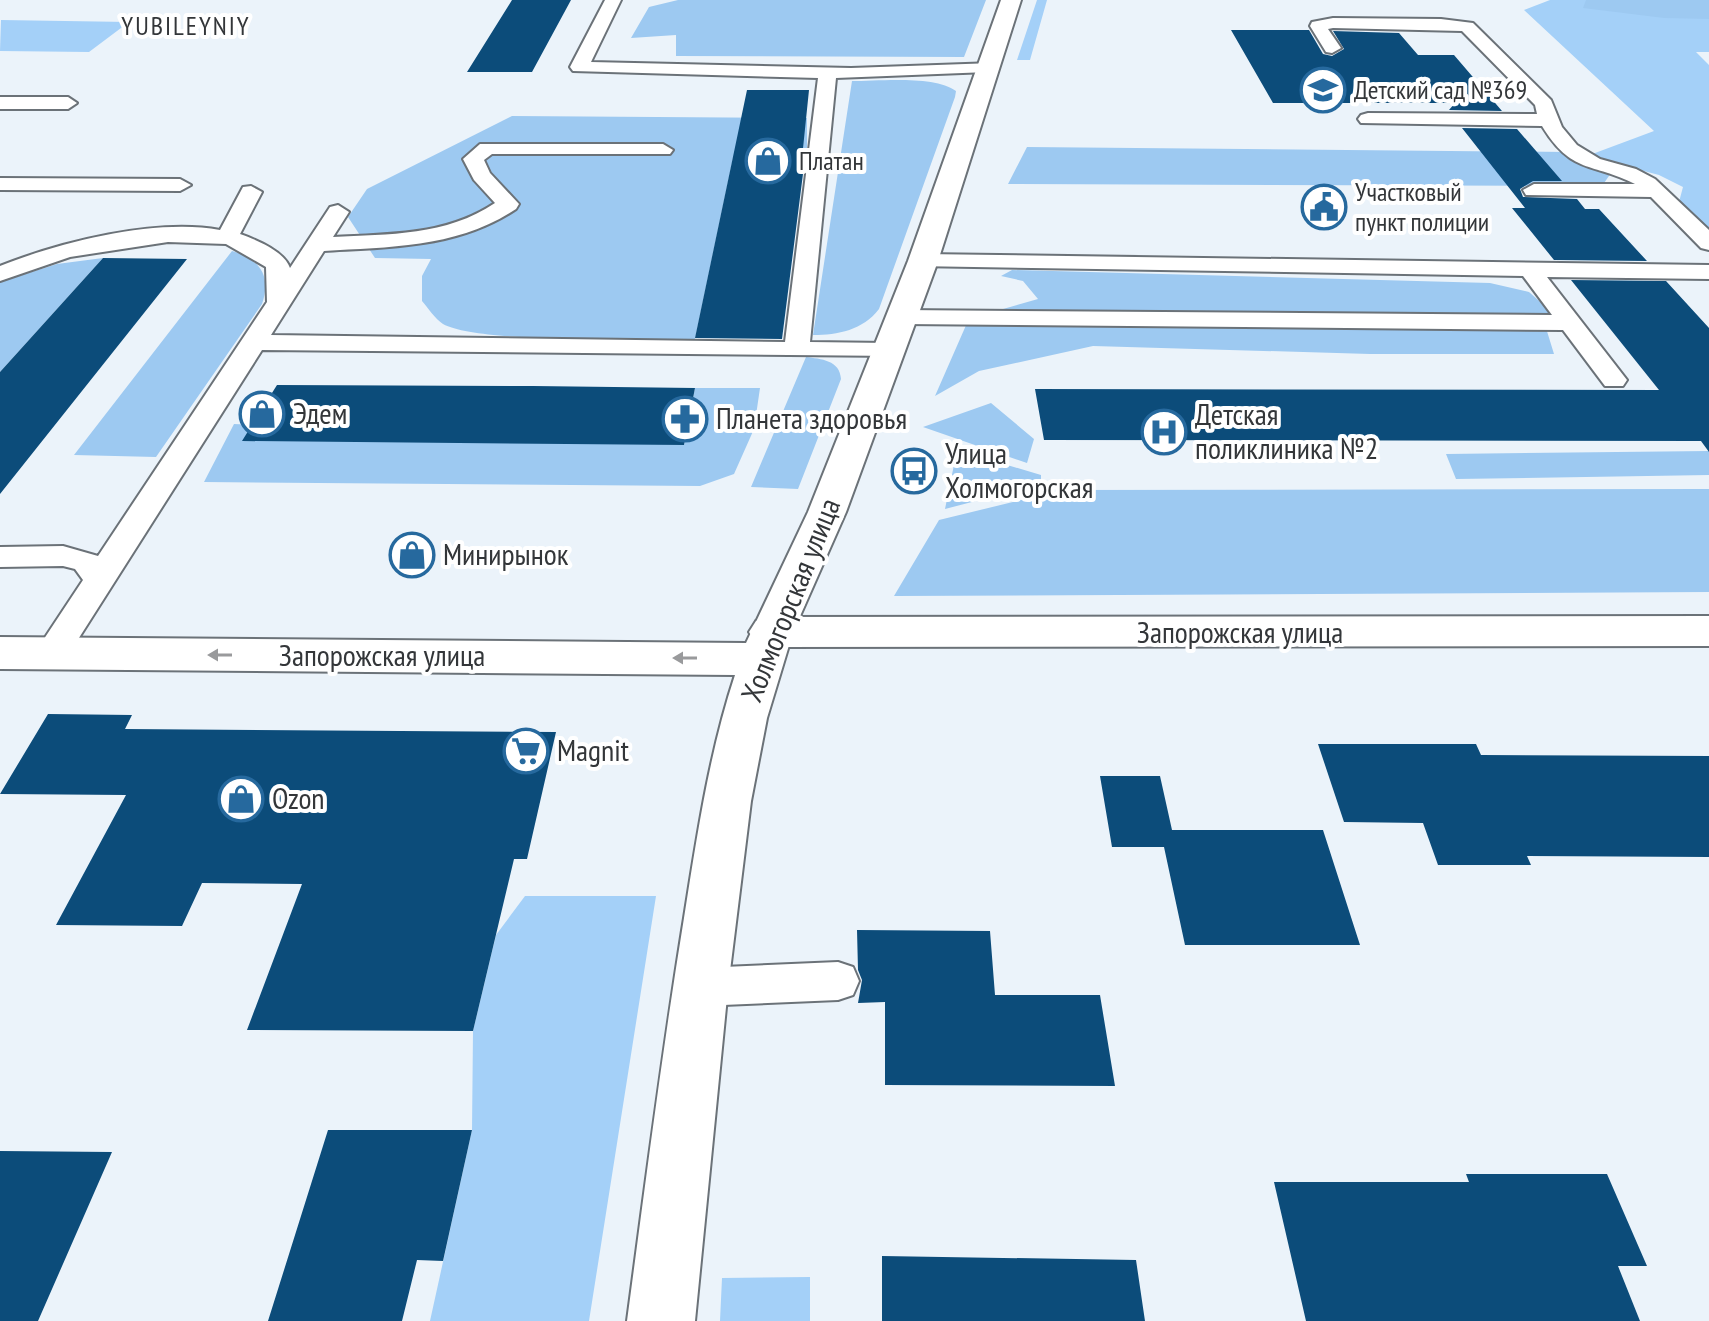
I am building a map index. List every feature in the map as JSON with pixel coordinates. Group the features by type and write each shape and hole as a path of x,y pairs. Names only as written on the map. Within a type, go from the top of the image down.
{"main road":[{"name":"Холмогорская улица","path":"661,1321 700,987 727,801 744,718 767,645 827,512 923,261 1011,0"},
{"name":"Запорожская улица","path":"0,653 1709,631"}],"lane":[{"path":"613,0 579,67 828,72 988,67"},
{"path":"1332,48 1318,26 1333,23 1410,23 1467,27 1544,104 1545,120 1582,158 1643,177 1709,243"},
{"path":"797,349 828,72"},
{"path":"0,103 68,103"},
{"path":"1368,119 1545,120"},
{"path":"316,245 437,235 493,217 508,204 481,176 473,159 487,148 663,150"},
{"path":"0,184 180,185"},
{"path":"1534,190 1657,191"},
{"path":"228,236 251,192"},
{"path":"51,654 338,212"},
{"path":"0,274 54,254 123,241 184,235 228,236 254,246 278,265 279,302"},
{"path":"6,245 54,254"},
{"path":"923,261 1709,272"},
{"path":"1530,270 1614,380"},
{"path":"902,317 1570,323"},
{"path":"253,342 888,351"},
{"path":"0,557 63,556 86,562 99,579"},
{"path":"700,987 838,981"}],"shaded area":[{"path":"678,0 986,0 964,57 676,56 676,35 631,38 649,7"},
{"path":"1037,0 1047,0 1030,60 1017,60"},
{"path":"1550,0 1709,0 1709,52 1696,52 1709,65 1709,236 1679,202 1683,187 1659,175 1587,156 1654,131 1524,10"},
{"path":"1586,0 1709,0 1709,19 1664,18 1583,8"},
{"path":"1,20 129,22 89,52 0,51"},
{"path":"852,81 921,81 956,91 879,309 865,322 849,330 813,335"},
{"path":"512,116 807,118 807,158 733,158 695,339 491,335 440,322 422,301 422,276 431,259 375,258 348,217 367,189"},
{"path":"1027,147 1566,152 1611,173 1602,186 1008,184"},
{"path":"232,251 249,259 261,270 265,285 262,304 156,457 74,455"},
{"path":"103,258 0,372 0,282 57,264"},
{"path":"1012,270 1490,283 1529,292 1553,313 1520,319 989,313 1038,299 1023,281 1001,276"},
{"path":"967,323 1546,328 1554,354 1370,354 1093,346 979,371 935,396"},
{"path":"806,357 833,364 841,379 798,489 751,487"},
{"path":"695,388 760,388 754,429 734,474 700,486 204,482 234,424 684,445"},
{"path":"991,403 1034,439 1027,463 923,427"},
{"path":"957,450 1041,475 1041,484 945,509"},
{"path":"1709,451 1709,475 1456,479 1446,454"},
{"path":"1709,489 1709,592 894,596 939,520 1062,490"},
{"path":"525,896 656,896 589,1321 430,1321 472,1130 473,1031 496,935"},
{"path":"810,1277 810,1321 720,1321 722,1278"}],"building":[{"path":"512,0 571,0 532,72 467,72"},
{"path":"1231,30 1309,30 1323,54 1332,56 1344,49 1333,31 1399,33 1418,55 1454,55 1502,111 1449,110 1455,103 1273,103"},
{"path":"747,90 809,90 802,158 805,158 782,339 695,338"},
{"path":"1462,128 1517,129 1562,181 1533,181 1520,189 1523,197 1577,199 1585,209 1599,209 1647,261 1554,260 1512,208 1525,208"},
{"path":"103,258 187,259 0,494 0,372"},
{"path":"1571,280 1666,281 1709,328 1709,452 1701,441 1044,440 1035,389 1659,390"},
{"path":"277,385 695,388 684,445 242,441"},
{"path":"48,714 132,715 125,729 556,732 527,859 514,859 473,1031 247,1030 302,884 202,883 182,926 56,925 126,795 0,794"},
{"path":"1318,744 1476,744 1481,755 1709,756 1709,857 1527,856 1531,865 1438,865 1423,823 1344,822"},
{"path":"1100,776 1160,776 1172,830 1323,830 1360,945 1185,945 1164,847 1112,847"},
{"path":"857,930 990,931 995,995 1100,995 1115,1086 885,1085 885,1002 858,1003 862,980 858,970"},
{"path":"328,1130 472,1130 443,1261 417,1260 402,1321 268,1321"},
{"path":"0,1151 112,1152 38,1321 0,1321"},
{"path":"1466,1174 1607,1174 1647,1266 1618,1266 1640,1321 1306,1321 1274,1182 1469,1182"},
{"path":"882,1256 1136,1260 1145,1321 882,1321"}],"place":[{"name":"Детский сад №369","path":"1323,90"},
{"name":"Платан","path":"768,161"},
{"name":"Участковый пункт полиции","path":"1324,207"},
{"name":"Эдем","path":"262,414"},
{"name":"Планета здоровья","path":"685,419"},
{"name":"Детская поликлиника №2","path":"1164,432"},
{"name":"Улица Холмогорская","path":"914,471"},
{"name":"Минирынок","path":"412,555"},
{"name":"Magnit","path":"526,751"},
{"name":"Ozon","path":"241,799"}],"district":[{"name":"YUBILEYNIY","path":"186,26"}]}
